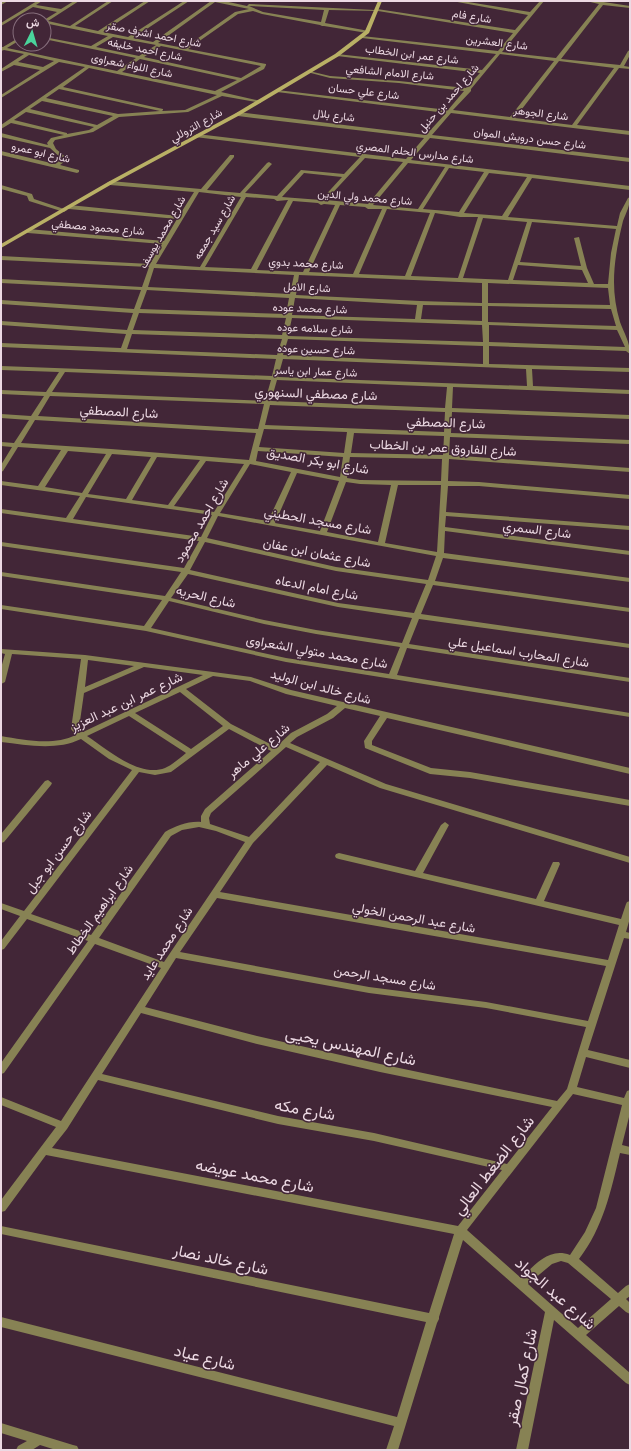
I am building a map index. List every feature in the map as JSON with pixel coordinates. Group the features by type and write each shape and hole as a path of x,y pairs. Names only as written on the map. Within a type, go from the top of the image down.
{"street":[{"path":"1,4 6,1"},
{"path":"1,25 40,1"},
{"path":"52,17 77,1"},
{"path":"72,27 111,1"},
{"path":"100,32 148,1"},
{"path":"130,38 187,1"},
{"path":"155,43 215,1 234,2 262,13 367,32"},
{"path":"262,13 268,1"},
{"name":"شارع التروللي","path":"1,246 110,183 238,114 337,55 367,32 380,1"},
{"path":"454,1 532,14"},
{"name":"شارع احمد بن حنبل","path":"368,207 469,90 542,1"},
{"path":"588,1 630,7"},
{"name":"شارع فام","path":"234,2 266,6 377,10 516,32"},
{"path":"511,119 602,3"},
{"path":"33,6 62,11"},
{"path":"185,49 237,13 254,9"},
{"path":"322,25 327,9"},
{"name":"شارع احمد اشرف صقر","path":"52,23 261,63 264,67 241,79"},
{"path":"92,48 112,35"},
{"name":"شارع العشرين","path":"362,37 630,68"},
{"name":"شارع احمد خليفه","path":"52,40 241,79"},
{"path":"2,49 12,43"},
{"path":"118,72 161,44"},
{"name":"شارع اللواء شعراوى","path":"2,49 259,102"},
{"path":"573,126 630,51"},
{"path":"1,71 28,54"},
{"name":"شارع عمر ابن الخطاب","path":"337,55 484,72"},
{"path":"1,97 58,60"},
{"path":"14,63 44,69"},
{"path":"1,127 89,66"},
{"name":"شارع الامام الشافعي","path":"309,72 330,77 399,82 469,90"},
{"path":"216,93 241,79"},
{"path":"58,88 167,112"},
{"name":"شارع علي حسان","path":"277,91 449,112"},
{"path":"42,98 118,116 186,111 222,94"},
{"path":"26,110 98,127"},
{"name":"شارع الجوهر","path":"449,112 630,134"},
{"name":"شارع بلال","path":"238,114 428,137"},
{"path":"56,166 65,159 56,154 51,147 50,143 53,139 84,133 118,116"},
{"path":"10,121 70,136"},
{"path":"1,135 51,147"},
{"name":"شارع مدارس الحلم المصري","path":"197,136 630,188"},
{"name":"شارع حسن درويش الموان","path":"428,137 630,160"},
{"name":"شارع ابو عمرو","path":"1,153 77,171"},
{"name":"شارع محمد يوسف","path":"123,351 152,266 180,218 200,191 232,156"},
{"path":"321,203 364,156"},
{"name":"شارع سيد جمعه","path":"202,268 242,195 270,164"},
{"path":"419,211 448,166"},
{"path":"277,199 303,171 346,176"},
{"path":"460,215 487,171"},
{"path":"504,218 530,176"},
{"name":"شارع محمد ولي الدين","path":"110,183 321,203 619,228"},
{"path":"1,187 30,194 31,200 66,209 180,218"},
{"path":"253,271 291,200"},
{"path":"629,351 618,328 612,307 610,286 612,258 624,209 630,200"},
{"path":"305,274 338,204"},
{"path":"355,276 385,208"},
{"path":"407,278 432,212"},
{"path":"460,280 481,216"},
{"path":"510,282 530,221"},
{"name":"شارع محمود مصطفي","path":"28,231 166,243"},
{"path":"577,238 584,268 592,285"},
{"name":"شارع محمد بدوي","path":"1,258 305,274 610,286"},
{"path":"516,263 584,268"},
{"name":"شارع احمد محمود","path":"146,629 186,571 216,514 250,462 256,450 285,338 297,273"},
{"name":"شارع الامل","path":"1,281 420,303 612,307"},
{"path":"485,281 486,366"},
{"name":"شارع محمد عوده","path":"1,302 137,311 618,328"},
{"path":"418,321 420,303"},
{"name":"شارع سلامه عوده","path":"1,323 130,332 485,344 629,351"},
{"name":"شارع حسين عوده","path":"1,345 486,366 630,370"},
{"path":"529,367 530,389"},
{"name":"شارع عمار ابن ياسر","path":"1,368 630,392"},
{"path":"1,470 63,370"},
{"path":"392,676 430,583 440,554 450,386"},
{"name":"شارع مصطفي السنهوري","path":"1,392 268,404 630,417"},
{"name":"شارع المصطفي","path":"1,416 261,429 351,430 630,442"},
{"path":"323,533 343,480 351,430"},
{"name":"شارع ابو بكر الصديق","path":"1,444 250,462 343,480 514,487 630,497"},
{"path":"40,489 66,448"},
{"name":"شارع الفاروق عمر بن الخطاب","path":"256,450 347,455 446,457 630,470"},
{"path":"68,521 111,451"},
{"path":"128,501 155,455"},
{"path":"170,507 205,458"},
{"path":"271,523 295,470"},
{"path":"380,544 395,483"},
{"name":"شارع مسجد الحطيني","path":"1,484 84,494 216,514 440,554 630,580"},
{"name":"شارع عثمان ابن عفان","path":"1,511 203,539 329,568 630,610"},
{"path":"443,514 630,528"},
{"name":"شارع السمري","path":"442,529 630,553"},
{"name":"شارع امام الدعاه","path":"1,544 186,571 302,598 630,646"},
{"name":"شارع الحريه","path":"1,574 168,599 290,628 404,646"},
{"name":"شارع محمد متولي الشعراوى","path":"1,608 146,629 266,656 630,715"},
{"name":"شارع المحارب اسماعيل علي","path":"404,646 630,680"},
{"path":"1,682 5,652"},
{"name":"شارع خالد ابن الوليد","path":"5,652 85,657 256,681 289,692 343,706 630,771"},
{"path":"85,657 75,728 82,736 136,771 157,773 168,770 228,726"},
{"path":"80,692 142,665"},
{"name":"شارع عمر ابن عبد العزيز","path":"1,739 53,744 68,742 130,714 211,674"},
{"path":"181,689 228,726 276,750"},
{"name":"شارع علي ماهر","path":"207,825 204,820 204,815 284,743 294,735 330,716 343,706"},
{"path":"130,714 191,753"},
{"path":"385,715 368,741 368,746 419,767 442,773 470,775 630,803"},
{"path":"284,743 383,786 630,860"},
{"name":"شارع محمد عايد","path":"1,1208 63,1126 166,966 250,841 326,761"},
{"name":"شارع حسن ابو جبل","path":"1,948 136,771"},
{"path":"1,840 48,783"},
{"name":"شارع ابراهيم الخطاط","path":"1,1070 168,834 178,827 192,824 207,825 250,841"},
{"path":"418,874 445,826"},
{"path":"339,856 624,923"},
{"path":"539,903 556,864"},
{"name":"شارع عبد الرحمن الخولي","path":"214,894 611,964"},
{"name":"شارع الضغط العالي","path":"392,1450 434,1319 460,1231 571,1090 611,964 625,935 624,923 630,904"},
{"path":"1,906 166,966"},
{"name":"شارع مسجد الرحمن","path":"174,954 369,990 486,1005 592,1025"},
{"name":"شارع المهندس يحيى","path":"138,1009 257,1040 380,1068 559,1105"},
{"path":"584,1053 630,1064"},
{"name":"شارع مكه","path":"95,1076 278,1120 374,1137 509,1168"},
{"path":"571,1090 629,1100 601,1208 594,1226 584,1244 572,1260"},
{"path":"1,1101 63,1126"},
{"path":"616,1148 630,1151"},
{"name":"شارع محمد عويضه","path":"44,1151 460,1231"},
{"name":"شارع خالد نصار","path":"1,1230 434,1319"},
{"name":"شارع عبد الجواد","path":"460,1231 630,1380"},
{"path":"521,1284 550,1260 556,1257 564,1257 572,1260 630,1309"},
{"path":"578,1335 630,1289"},
{"name":"شارع كمال صقر","path":"522,1450 551,1311"},
{"name":"شارع عياد","path":"1,1322 400,1423"},
{"path":"1,1428 73,1450"},
{"path":"22,1450 39,1440"}]}
